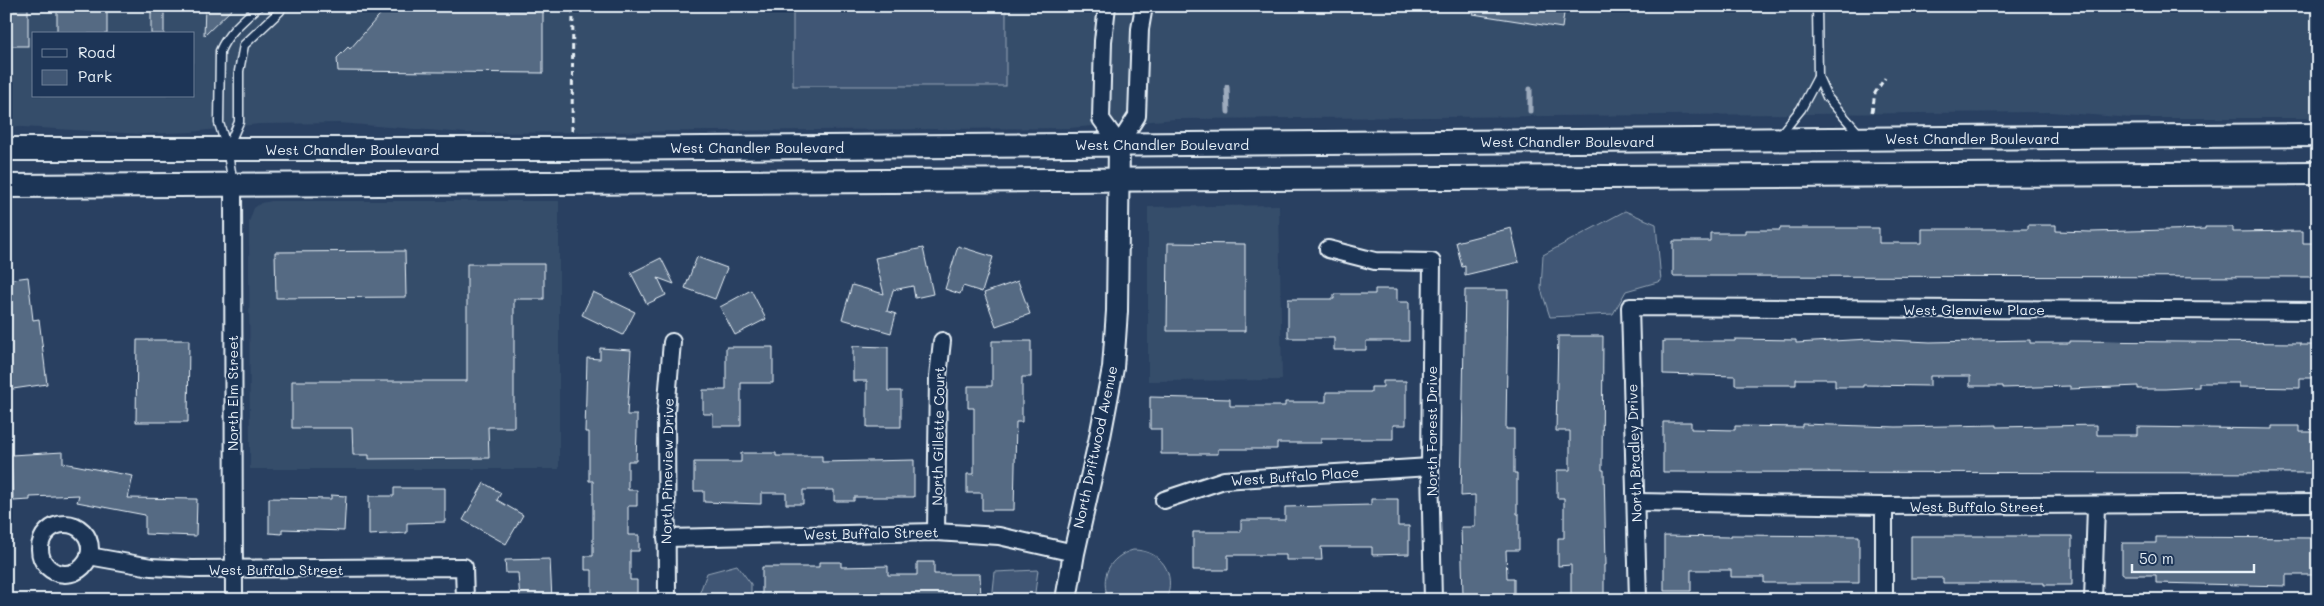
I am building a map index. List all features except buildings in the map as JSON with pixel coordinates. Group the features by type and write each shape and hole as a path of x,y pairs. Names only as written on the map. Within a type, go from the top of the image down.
{"main road":[{"name":"West Chandler Boulevard","path":"6,149 572,149 2318,135"},
{"path":"6,186 2318,173"}],"street":[{"path":"1107,6 1103,41 1101,119 1118,144 1137,116 1140,29 1144,6"},
{"name":"North Driftwood Avenue","path":"1066,600 1113,368 1117,311 1118,144"},
{"name":"North Elm Street","path":"233,185 234,600"},
{"name":"North Forest Drive","path":"1328,249 1375,260 1432,262 1430,467 1432,600"},
{"name":"West Glenview Place","path":"1630,307 2318,310"},
{"name":"North Bradley Drive","path":"1630,307 1638,600"},
{"name":"North Gillette Court","path":"936,532 938,377 942,341"},
{"name":"North Pineview Drive","path":"667,600 666,411 672,342"},
{"name":"West Buffalo Place","path":"1164,500 1224,480 1430,467"},
{"name":"West Buffalo Street","path":"1636,502 1884,506 2096,506 2318,502"},
{"path":"1884,506 1884,600"},
{"path":"2093,600 2096,506"},
{"name":"West Buffalo Street","path":"666,538 936,532 999,536 1074,553"},
{"name":"West Buffalo Street","path":"89,556 152,567 234,569 464,567 465,600"}],"lane":[{"path":"233,185 227,149 219,123 220,51 225,40 236,27 259,6"},
{"path":"227,149 239,122 239,71 244,45 280,11 282,6"},
{"path":"1817,6 1818,76 1827,97 1865,139"},
{"path":"1776,140 1801,109 1818,76"}],"path":[{"path":"572,149 573,6"},
{"path":"1872,112 1875,93 1885,78"}],"shaded area":[{"path":"6,6 2318,6 2318,118 2133,118 2051,112 1176,119 1069,128 466,133 339,123 259,124 191,132 142,134 6,126"},
{"path":"272,201 559,201 559,469 250,469 249,222 254,208 261,203"},
{"path":"1279,205 1282,380 1148,381 1148,207"}],"green space":[{"path":"793,6 1006,6 1006,86 793,86"},
{"path":"1625,211 1656,224 1661,281 1626,291 1613,314 1550,317 1541,289 1543,255"},
{"path":"1133,550 1152,554 1164,565 1168,572 1169,581 1166,600 1109,600 1105,583 1108,569 1118,558"},
{"path":"737,565 751,584 751,600 697,600 707,573"},
{"path":"1038,570 1034,600 992,600 995,572"}],"waterway":[{"path":"1227,87 1228,112"},
{"path":"1530,89 1530,111"}]}
